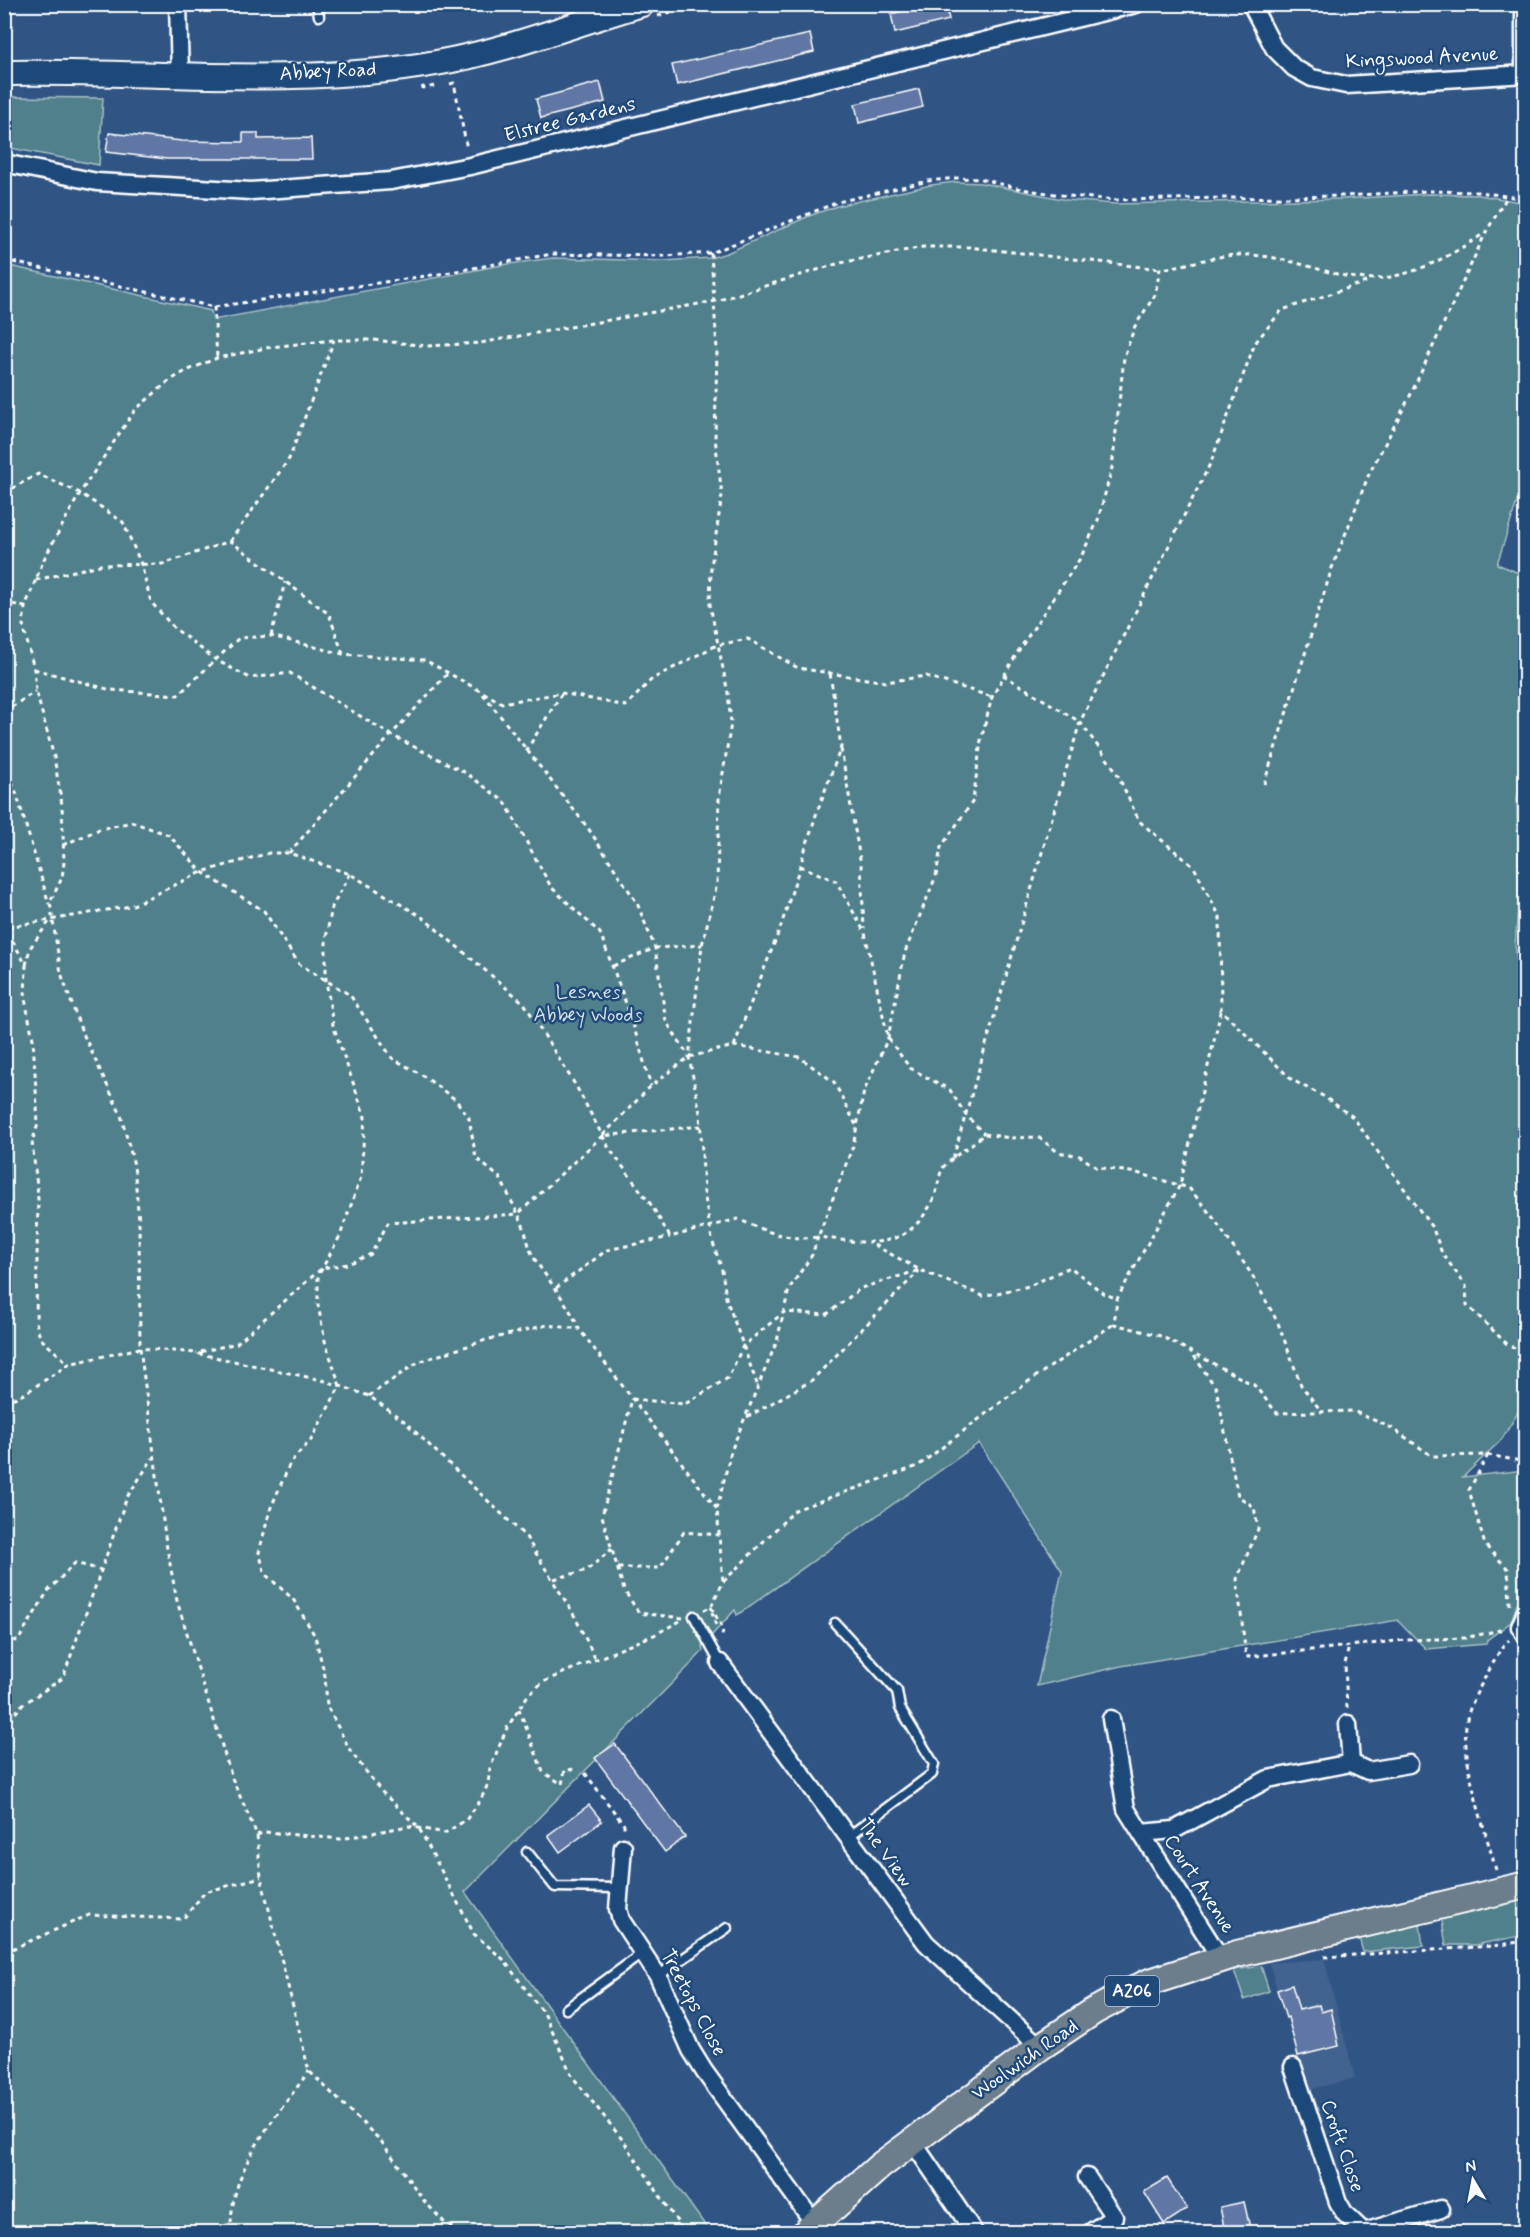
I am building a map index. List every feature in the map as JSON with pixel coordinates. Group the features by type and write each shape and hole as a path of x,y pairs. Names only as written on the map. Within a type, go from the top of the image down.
{"main road":[{"name":"Abbey Road","path":"4,74 180,75 352,72 436,63 496,50 605,10 642,4"},
{"name":"Woolwich Road","path":"810,2228 880,2166 1040,2047 1094,2011 1147,1983 1221,1959 1501,1890 1526,1886"}],"street":[{"path":"178,4 180,75"},
{"name":"Elstree Gardens","path":"4,163 97,182 251,191 391,181 470,166 1136,4"},
{"name":"Kingswood Avenue","path":"1251,4 1274,48 1294,68 1312,78 1346,85 1525,74"},
{"path":"1524,4 1525,74"},
{"name":"The View","path":"720,1663 926,1943 1040,2047"},
{"name":"Court Avenue","path":"1111,1719 1126,1809 1221,1959"},
{"path":"1348,1724 1351,1763"},
{"path":"1141,1833 1174,1830 1268,1779 1351,1763 1368,1771 1409,1764"},
{"name":"Treetops Close","path":"623,1847 618,1909 621,1920 657,1976 700,2064 810,2228"},
{"name":"Croft Close","path":"1293,2067 1338,2202 1345,2214 1364,2232 1441,2209"},
{"path":"912,2141 974,2232"},
{"path":"1087,2177 1114,2217 1091,2232"}],"lane":[{"path":"317,4 319,16"},
{"path":"694,1616 720,1663"},
{"path":"835,1623 897,1691 900,1708 934,1764 932,1774 848,1837"},
{"path":"527,1852 555,1887 619,1888"},
{"path":"657,1976 727,1928"},
{"path":"566,2009 643,1953"}],"path":[{"path":"669,13 697,4"},
{"path":"454,83 470,166"},
{"path":"4,260 214,307 439,274 552,254 664,256 711,253 838,202 928,181 956,178 981,179 1021,189 1068,196 1116,200 1342,196 1429,191 1479,192 1526,200"},
{"path":"1264,784 1332,568 1369,474 1410,396 1486,232 1507,197"},
{"path":"953,1158 1080,722 1211,462 1255,344 1282,310 1372,279 1427,266 1458,251 1486,232"},
{"path":"460,2232 444,2222 425,2202 381,2141 309,2071 261,1877 257,1834 232,1778 177,1601 166,1543 140,1348 139,1221 129,1142 120,1115 73,1010 61,973 52,918 50,902 62,878 62,805 54,757 36,691 34,669 23,625 25,607 44,559 80,493 117,434 154,391 186,370 218,358 271,347 334,340 373,340 429,346 480,343 590,321 716,301 840,263 923,247 969,247 1160,269 1220,256 1250,255 1286,259 1349,277 1372,279"},
{"path":"711,253 716,301 715,438 722,495 711,567 710,605 728,693 731,723 719,798 717,884 702,945 689,1057 701,1126 704,1191 710,1227 726,1298 757,1384"},
{"path":"723,1582 717,1509 731,1451 746,1418 757,1384 777,1341 789,1289 812,1255 853,1146 864,1091 888,1038 905,952 936,876 941,847 973,801 981,740 992,697 1003,675 1081,557 1098,520 1112,468 1124,357 1135,326 1155,295 1160,269"},
{"path":"214,307 218,358"},
{"path":"35,580 100,565 163,564 230,542 289,459 334,340"},
{"path":"4,493 38,474 80,493 123,522 141,564 151,603 174,628 216,660 250,678 290,673 391,735 466,773 505,802 551,887 600,933 631,1017 651,1086"},
{"path":"230,542 329,614 343,654"},
{"path":"271,636 285,582"},
{"path":"4,602 25,607"},
{"path":"34,669 111,690 178,695 239,638 271,636 343,654 425,660 502,703 562,693 626,706 652,678 717,645 748,639 798,668 886,682 926,675 992,697"},
{"path":"289,853 391,735 450,672"},
{"path":"830,673 861,865 864,933 888,1038 910,1068 950,1090 965,1114 984,1134 1011,1138 1038,1137 1058,1152 1080,1156 1096,1167 1137,1173 1189,1188 1252,1275 1278,1323 1300,1385 1321,1411"},
{"path":"1003,675 1080,722 1116,771 1138,821 1194,867 1220,917 1221,1010 1180,1185 1117,1299 1114,1324"},
{"path":"4,712 36,691"},
{"path":"482,692 525,752 588,828 637,903 655,948 666,1021 689,1057"},
{"path":"525,752 562,693"},
{"path":"734,1046 781,926 841,747"},
{"path":"4,766 16,792 52,918"},
{"path":"63,845 100,829 132,822 169,835 202,872 264,911 299,964 350,994 392,1058 422,1075 456,1100 469,1119 476,1158 500,1178 526,1229 532,1255 572,1311 579,1329 717,1509"},
{"path":"26,965 6,926 131,906 202,872 252,856 289,853 350,874 422,917 524,1003 571,1076 602,1136 652,1206 670,1237"},
{"path":"800,866 836,881 864,933"},
{"path":"350,874 332,907 326,938 326,980 333,1025 364,1117 362,1178 340,1236 318,1275 318,1305 325,1341 340,1386 311,1440 290,1463 270,1510 259,1552 265,1574 293,1599 315,1636 325,1676 327,1706 351,1752 381,1791 419,1828 474,1934 503,1959 545,2015 572,2076 626,2143 684,2232"},
{"path":"52,918 30,948 26,965 25,999 33,1039 38,1124 32,1142 38,1195 36,1322 40,1338 69,1364"},
{"path":"613,966 655,948 702,945"},
{"path":"1221,1010 1292,1080 1323,1096 1353,1117 1432,1230 1442,1252 1466,1286 1467,1305 1508,1345 1526,1353"},
{"path":"196,1353 237,1343 321,1268 348,1264 371,1254 388,1223 518,1214 602,1136 651,1086 689,1057 734,1046 799,1057 834,1082 857,1127"},
{"path":"602,1136 701,1126"},
{"path":"556,1288 607,1250 670,1237 738,1219 769,1233 792,1239 818,1237 872,1244 889,1241 910,1230 923,1217 934,1198 943,1167 970,1148 984,1134"},
{"path":"872,1244 920,1270 982,1296 1029,1286 1070,1267 1103,1293 1117,1299"},
{"path":"632,1399 685,1404 728,1378 743,1346 784,1312 826,1315 861,1288 920,1270"},
{"path":"746,1418 811,1381 920,1270"},
{"path":"694,1616 711,1607 723,1582 795,1510 918,1466 1026,1383 1114,1324 1161,1336 1254,1385 1277,1413 1353,1411 1392,1428 1432,1456 1488,1455 1526,1462"},
{"path":"369,1396 418,1362 486,1340 547,1325 579,1329"},
{"path":"4,1402 24,1394 69,1364 140,1348 196,1353 340,1386 369,1396 404,1420 526,1538 554,1579 596,1660"},
{"path":"1193,1354 1216,1388 1238,1496 1254,1507 1258,1529 1237,1579 1246,1657 1349,1646 1465,1638 1520,1626"},
{"path":"257,1834 265,1832 341,1839 394,1828 419,1828 445,1833 466,1820 480,1801 488,1784 490,1768 528,1695 543,1682 685,1618 639,1612 624,1590 602,1516 632,1399"},
{"path":"1488,1455 1469,1490 1485,1545 1508,1569 1511,1593 1520,1626"},
{"path":"4,1727 22,1705 63,1678 127,1497 154,1456"},
{"path":"618,1568 660,1568 684,1532 719,1535"},
{"path":"554,1579 587,1570 613,1549"},
{"path":"4,1639 18,1641 48,1591 75,1563 101,1570"},
{"path":"1501,1890 1468,1758 1466,1731 1468,1715 1501,1648 1520,1626"},
{"path":"1348,1724 1346,1664 1349,1646"},
{"path":"519,1709 543,1772 562,1784 565,1770 577,1769"},
{"path":"585,1773 624,1825 623,1847"},
{"path":"12,1949 89,1915 183,1919 205,1892 261,1877"},
{"path":"4,1937 12,1949 4,1980"},
{"path":"1321,1957 1526,1941"},
{"path":"231,2232 230,2212 242,2167 309,2071"}],"shaded area":[{"path":"1324,1959 1355,2078 1308,2090 1269,1963"}],"green space":[{"path":"5,97 103,98 99,165 5,147"},
{"name":"Lesnes Abbey Woods","path":"956,182 981,183 1067,200 1115,204 1343,199 1428,194 1479,195 1525,203 1525,477 1497,564 1526,576 1526,770 1517,797 1519,899 1515,945 1526,1023 1526,1399 1502,1439 1463,1477 1525,1470 1525,1580 1511,1622 1487,1640 1486,1644 1426,1649 1398,1620 1121,1666 1037,1686 1062,1571 979,1443 737,1615 735,1610 702,1646 703,1651 689,1666 465,1892 710,2232 5,2232 5,265 211,311 213,320 502,265 553,258 664,261 710,258 727,253 809,216 837,206 931,185"},
{"path":"1525,1898 1525,1935 1475,1945 1446,1945 1441,1915"},
{"path":"1416,1921 1420,1924 1423,1946 1363,1952 1358,1934"},
{"path":"1261,1966 1269,1991 1244,2000 1234,1970"}],"building":[{"path":"929,4 946,4 949,20 895,33 891,14"},
{"path":"810,34 814,52 677,85 672,65"},
{"path":"600,82 605,102 541,118 536,99"},
{"path":"919,89 923,107 859,123 855,104"},
{"path":"109,133 182,141 243,142 243,133 258,133 258,139 311,138 312,159 167,159 106,152"},
{"path":"615,1744 685,1837 665,1852 595,1758"},
{"path":"589,1805 602,1821 560,1852 548,1835"},
{"path":"1292,1985 1299,2010 1319,2005 1321,2012 1331,2009 1339,2046 1298,2056 1288,2017 1286,2018 1277,1990"},
{"path":"1167,2178 1187,2209 1164,2224 1144,2192"},
{"path":"1244,2202 1251,2232 1225,2232 1220,2207"}]}
